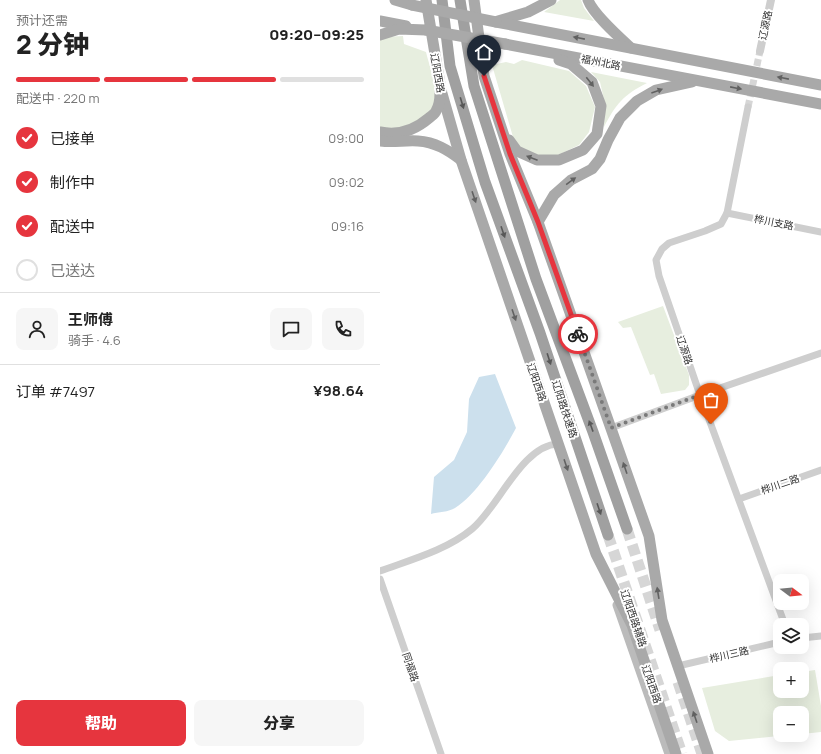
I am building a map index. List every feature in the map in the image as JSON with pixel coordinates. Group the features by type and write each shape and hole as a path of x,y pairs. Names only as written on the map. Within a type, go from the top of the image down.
{"highway":[{"name":"辽阳西路","path":"442,0 450,66 485,182 521,283"},
{"name":"辽阳路快速路","path":"460,0 474,86 536,279 588,417 627,529"},
{"name":"辽阳路快速路","path":"521,283 540,333 608,535"}],"main road":[{"name":"福州北路","path":"395,0 412,5 496,22 821,85"},
{"name":"辽阳西路","path":"426,0 441,90 461,160 596,554 632,625 676,754"},
{"path":"474,0 484,76 504,134 538,222 649,536 662,620 708,754"},
{"path":"496,22 528,12 551,0"},
{"path":"588,0 590,5 630,48"},
{"name":"福州北路","path":"380,21 821,104"},
{"path":"380,35 399,29 426,30"},
{"path":"504,134 518,152 537,160 559,160 583,150 597,134 602,106 592,82 572,64 505,44"},
{"path":"538,222 554,195 570,180 592,169 600,159 620,118 637,101 656,90 697,80"},
{"path":"380,132 403,132 422,124 436,112 440,102 441,90"},
{"path":"380,141 418,141 429,143 437,145 461,160"},
{"name":"辽阳西路辅路","path":"609,581 669,754"}],"street":[{"name":"辽源路","path":"760,51 770,0"},
{"path":"727,213 748,107"},
{"name":"辽源路","path":"727,213 721,224 669,243 662,249 656,260 659,276 700,395 782,618"},
{"name":"桦川支路","path":"727,213 821,232"},
{"path":"611,428 821,352"},
{"path":"380,571 452,543 472,529 489,510 522,465 537,452 552,444 558,444"},
{"name":"桦川二路","path":"739,499 821,470"},
{"name":"同福路","path":"380,579 441,754"},
{"path":"809,637 821,636"},
{"name":"桦川三路","path":"678,666 773,644"}],"green space":[{"path":"560,0 581,0 584,8 594,21 544,12"},
{"path":"403,36 404,44 426,52 434,83 436,100 431,111 421,120 405,128 389,129 380,127 380,38"},
{"path":"522,60 569,71 586,86 595,107 589,132 579,145 558,155 538,156 521,149 513,137 492,65 506,62 514,64"},
{"path":"591,72 647,83 626,96 621,101 612,112 604,127 605,104 600,82"},
{"path":"663,306 689,375 689,385 685,390 661,394 654,374 650,375 631,327 623,328 618,322"},
{"path":"815,670 821,706 821,732 809,733 809,706 773,706 773,737 729,741 715,731 702,688 773,676 773,698 809,698 809,671"}],"water":[{"path":"495,374 516,428 490,471 473,493 453,509 431,514 434,477 454,460 467,432 469,399 479,377"}],"tunnel":[{"path":"748,107 760,51"},
{"path":"627,529 660,630"},
{"path":"608,535 682,754"},
{"path":"678,682 702,754"}],"way so far":[{"path":"578,334 611,428 700,395 711,424"}],"route":[{"path":"484,76 510,154 538,222 578,334"}]}
